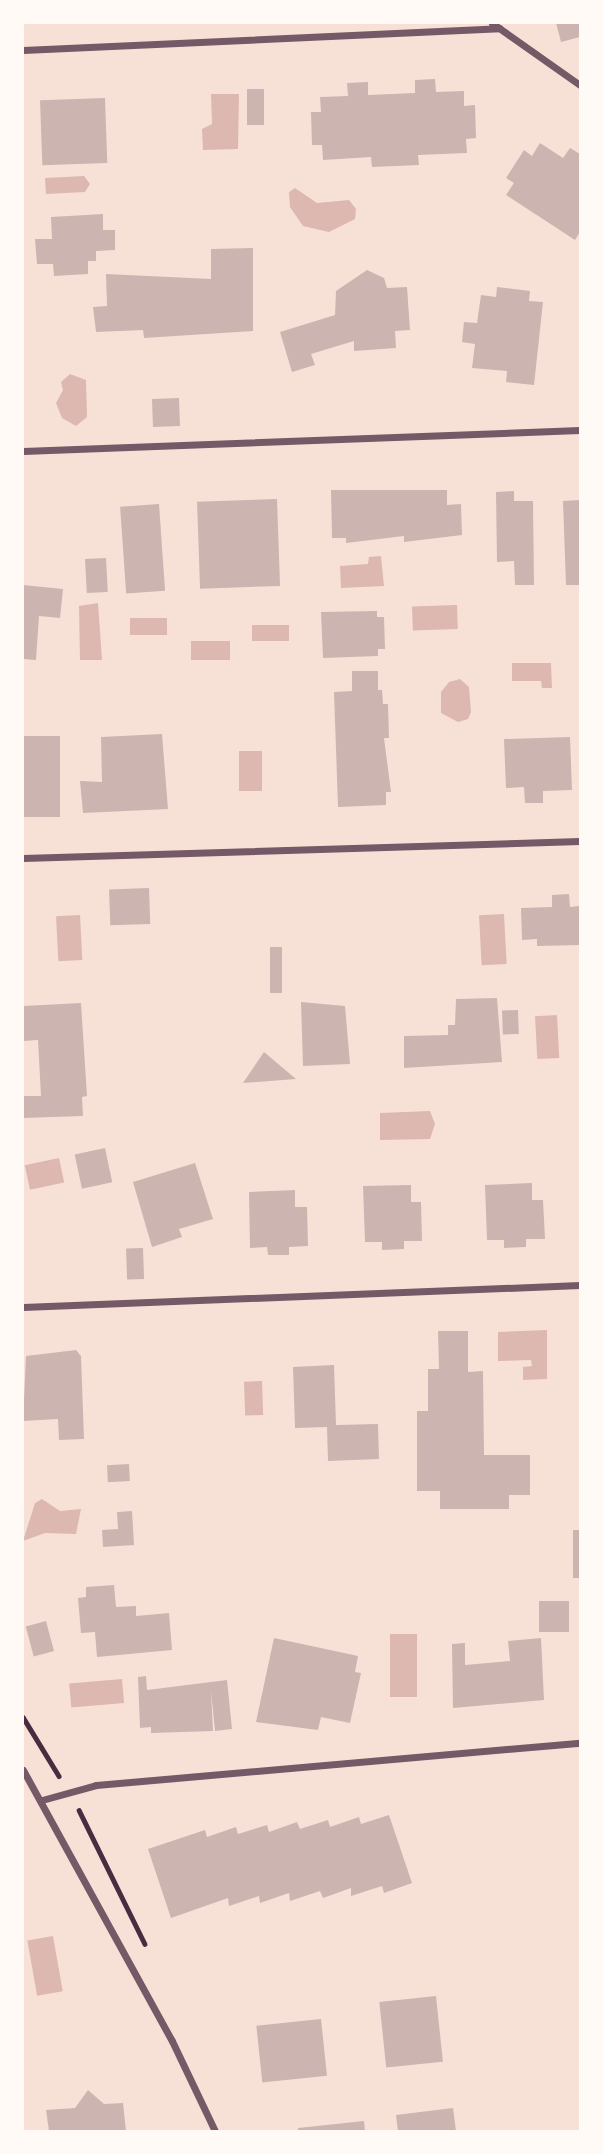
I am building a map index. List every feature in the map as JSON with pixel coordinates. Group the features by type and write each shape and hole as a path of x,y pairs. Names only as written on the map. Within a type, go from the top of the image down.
{"street":[{"path":"23,50 495,25 580,85"},
{"path":"23,451 580,430"},
{"path":"23,858 580,841"},
{"path":"23,1307 580,1285"},
{"path":"42,1800 96,1785 580,1744"},
{"path":"23,1769 172,2041 215,2131"}],"shaded area":[{"path":"211,94 239,94 238,149 203,150 202,129 212,124"},
{"path":"84,176 90,184 85,192 46,194 45,178"},
{"path":"295,188 317,203 349,200 356,209 355,219 329,232 303,226 290,207 289,192"},
{"path":"70,374 86,380 87,417 76,426 62,418 56,403 63,390 61,382"},
{"path":"381,556 384,586 341,588 340,566 368,564 369,557"},
{"path":"98,603 102,660 80,660 79,606"},
{"path":"457,605 458,629 413,631 412,607"},
{"path":"130,618 167,618 167,635 130,635"},
{"path":"252,625 289,625 289,641 252,641"},
{"path":"191,641 230,641 230,660 191,660"},
{"path":"512,663 551,663 552,688 542,688 541,681 512,681"},
{"path":"460,679 469,687 471,712 468,719 458,722 441,713 441,692 449,682"},
{"path":"239,751 262,751 262,791 239,791"},
{"path":"504,914 507,964 482,965 479,915"},
{"path":"80,915 82,960 58,961 56,916"},
{"path":"557,1015 559,1058 537,1059 535,1016"},
{"path":"430,1111 435,1124 430,1139 380,1140 380,1113"},
{"path":"59,1158 64,1182 30,1190 25,1165"},
{"path":"547,1330 547,1379 523,1380 523,1367 532,1366 531,1360 498,1361 498,1332"},
{"path":"262,1381 263,1415 245,1416 244,1382"},
{"path":"42,1499 60,1511 81,1509 76,1534 45,1533 23,1541 35,1503"},
{"path":"390,1634 417,1634 417,1697 390,1697"},
{"path":"122,1679 124,1703 71,1708 69,1684"},
{"path":"53,1936 63,1991 37,1996 27,1941"}],"building":[{"path":"556,23 580,23 580,37 561,42"},
{"path":"435,79 436,92 464,91 464,106 475,105 476,138 466,139 467,153 418,155 419,165 372,167 371,157 323,160 322,145 312,145 311,112 321,112 320,97 348,96 347,83 368,82 368,95 415,93 415,80"},
{"path":"247,89 264,89 264,125 247,125"},
{"path":"105,98 107,163 42,165 40,100"},
{"path":"540,143 563,158 570,148 580,154 580,232 575,240 506,195 514,183 506,178 524,150 532,156"},
{"path":"103,214 103,230 115,230 115,250 96,251 96,261 88,261 88,274 54,276 53,264 37,264 35,239 52,239 51,217"},
{"path":"253,248 253,331 144,338 143,330 96,332 93,307 107,306 106,274 211,279 211,249"},
{"path":"367,270 384,278 387,288 407,287 410,330 395,331 396,348 354,351 354,341 311,354 315,365 292,372 280,332 335,315 336,291"},
{"path":"497,287 530,291 529,301 543,302 534,385 506,382 507,371 472,368 475,344 462,342 464,322 477,323 481,295 496,297"},
{"path":"179,398 180,426 153,427 152,399"},
{"path":"331,490 447,490 447,505 461,504 462,535 404,542 404,536 346,543 346,538 332,538"},
{"path":"514,491 514,501 533,501 534,585 515,585 514,561 497,562 496,492"},
{"path":"277,499 280,586 200,589 197,502"},
{"path":"580,500 580,585 566,585 563,501"},
{"path":"159,504 165,591 126,594 120,507"},
{"path":"106,558 108,592 87,593 85,559"},
{"path":"23,585 63,589 60,618 39,616 36,660 23,659"},
{"path":"377,611 377,617 384,617 385,649 378,649 378,656 323,658 321,612"},
{"path":"352,671 378,671 378,690 382,690 383,704 388,704 389,738 384,738 391,792 386,792 386,805 338,807 334,692 352,691"},
{"path":"162,734 168,809 83,813 80,781 102,782 101,737"},
{"path":"23,736 60,736 60,817 23,817"},
{"path":"570,737 572,790 543,791 543,803 525,803 524,787 506,788 504,739"},
{"path":"149,888 150,924 110,925 109,889"},
{"path":"569,894 570,907 580,906 580,945 537,946 537,939 522,940 521,908 552,907 552,895"},
{"path":"270,947 282,947 282,993 270,993"},
{"path":"497,998 502,1062 404,1068 404,1036 448,1035 448,1025 455,1025 456,999"},
{"path":"301,1002 345,1006 350,1064 303,1066"},
{"path":"81,1003 87,1096 82,1097 83,1116 23,1118 23,1096 41,1096 38,1040 23,1041 23,1006"},
{"path":"518,1010 519,1034 503,1035 502,1011"},
{"path":"264,1052 296,1079 243,1083"},
{"path":"105,1148 112,1182 82,1189 75,1154"},
{"path":"195,1163 213,1219 179,1229 182,1237 152,1247 133,1182"},
{"path":"532,1183 532,1200 543,1200 545,1239 526,1239 526,1247 504,1248 504,1240 487,1240 485,1185"},
{"path":"411,1185 411,1202 421,1202 422,1241 404,1241 404,1249 382,1250 382,1242 365,1242 363,1186"},
{"path":"295,1190 295,1207 307,1207 308,1246 289,1247 289,1255 268,1255 267,1247 250,1248 249,1192"},
{"path":"143,1248 144,1279 127,1280 126,1249"},
{"path":"438,1331 468,1331 468,1372 483,1371 484,1455 530,1455 530,1495 509,1495 509,1509 440,1509 440,1491 417,1491 417,1411 428,1411 428,1369 439,1369"},
{"path":"76,1350 81,1356 84,1439 59,1440 58,1419 23,1421 26,1356"},
{"path":"334,1365 336,1425 378,1424 379,1459 328,1461 327,1427 295,1428 293,1367"},
{"path":"129,1464 130,1481 108,1482 107,1465"},
{"path":"132,1511 134,1545 103,1547 102,1530 118,1529 117,1512"},
{"path":"573,1530 580,1530 580,1578 573,1578"},
{"path":"114,1585 116,1607 136,1606 136,1616 169,1613 172,1650 97,1657 95,1632 81,1633 78,1598 86,1597 86,1587"},
{"path":"539,1601 569,1601 569,1632 539,1632"},
{"path":"46,1621 54,1651 34,1656 26,1626"},
{"path":"274,1638 358,1656 355,1672 361,1673 350,1723 321,1717 318,1730 256,1722"},
{"path":"541,1638 544,1700 453,1708 452,1644 465,1643 465,1665 510,1661 508,1641"},
{"path":"146,1676 147,1690 227,1680 232,1729 215,1731 211,1690 213,1731 151,1733 151,1727 140,1728 138,1677"},
{"path":"389,1815 412,1883 384,1893 382,1886 351,1896 351,1888 323,1898 320,1891 290,1901 289,1893 260,1903 259,1896 229,1906 228,1898 171,1918 148,1849 205,1830 207,1837 236,1827 238,1834 267,1825 269,1832 297,1822 300,1829 328,1820 330,1827 359,1817 361,1824"},
{"path":"436,1996 443,2062 386,2068 379,2002"},
{"path":"321,2019 327,2076 262,2082 256,2026"},
{"path":"88,2090 104,2104 123,2103 126,2131 49,2131 46,2110 75,2108"},
{"path":"453,2108 456,2131 398,2131 396,2115"},
{"path":"364,2121 365,2131 298,2131 298,2128"}]}
